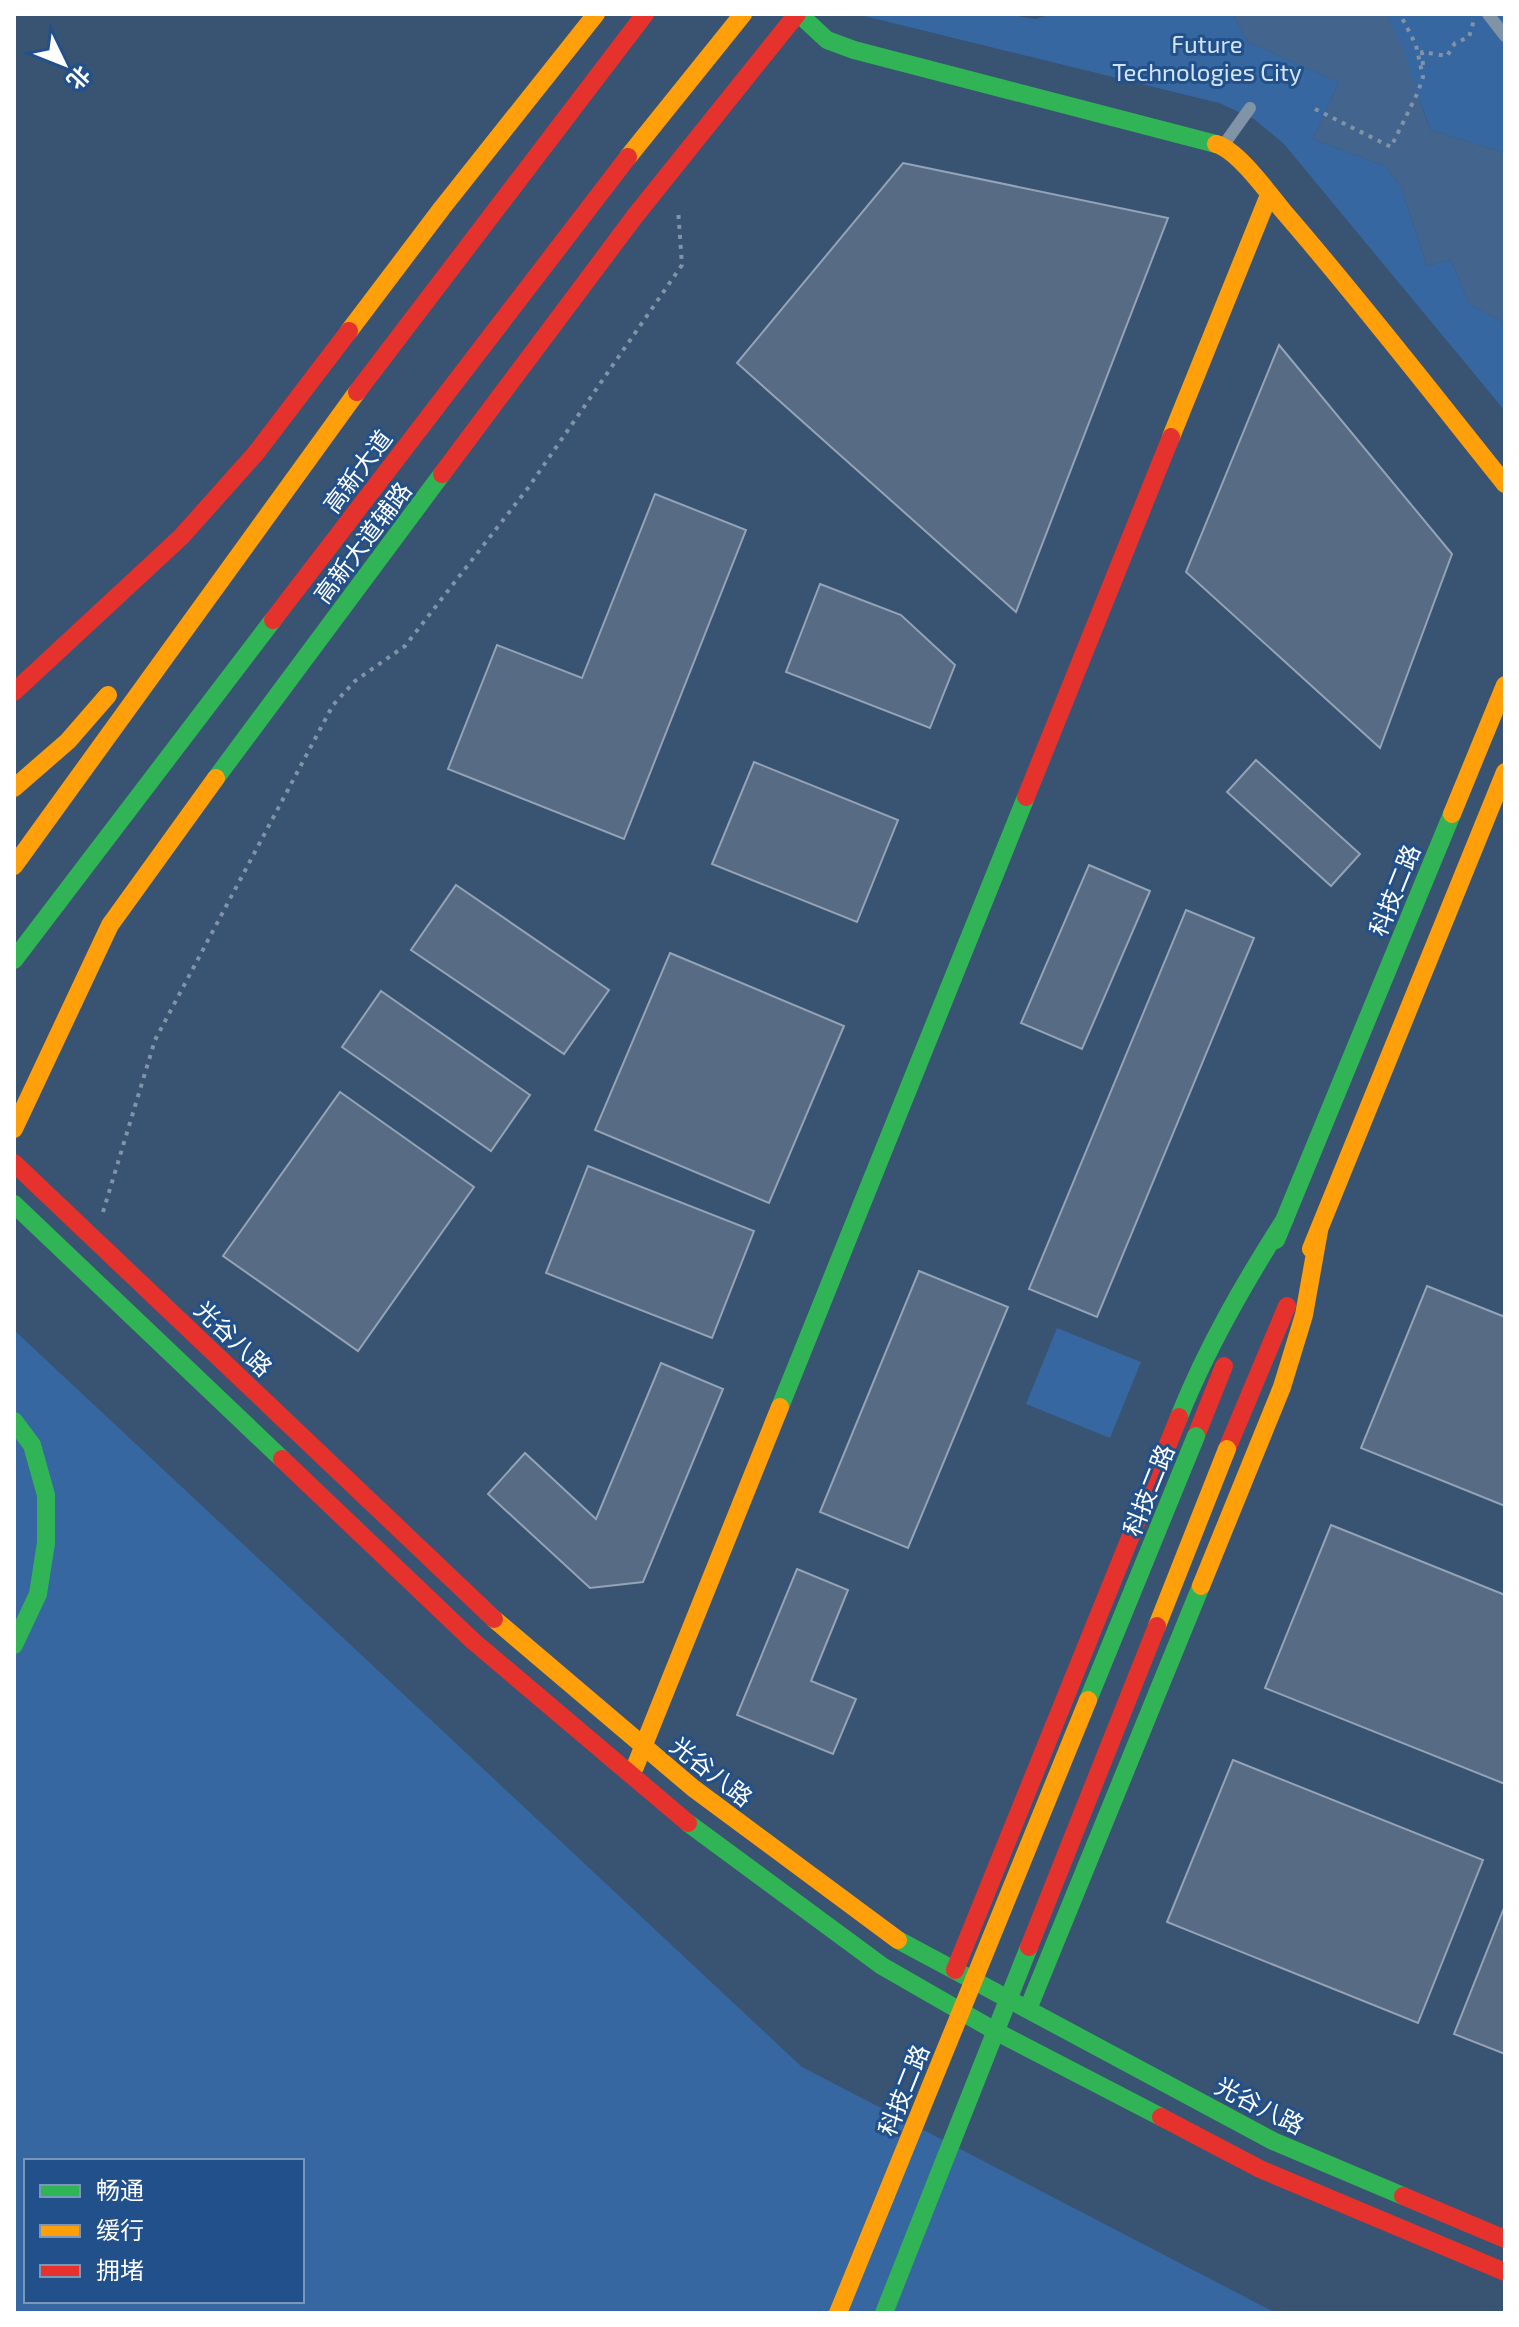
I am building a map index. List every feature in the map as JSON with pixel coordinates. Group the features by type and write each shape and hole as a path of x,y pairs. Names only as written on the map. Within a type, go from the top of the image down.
{"main road":[{"path":"14,692 181,537 256,453 442,208 596,14"},
{"name":"高新大道","path":"14,866 144,702 410,319 645,14"},
{"name":"高新大道","path":"14,960 180,731 743,14"},
{"path":"798,14 827,40 854,50 1223,146 1352,291 1505,484"},
{"name":"高新大道辅路","path":"14,1129 110,925 245,738 635,216 798,14"},
{"path":"632,1777 1269,195"},
{"path":"503,322 635,216"},
{"path":"171,617 410,319"},
{"path":"14,788 68,741 119,682"},
{"name":"科技二路","path":"838,2313 1505,685"},
{"path":"884,2313 1227,1449 1505,772"},
{"path":"14,971 48,913"},
{"name":"光谷八路","path":"14,1163 493,1618 693,1788 899,1940 1273,2141 1505,2239"},
{"path":"14,1204 473,1641 673,1812 882,1966 997,2032 1260,2169 1505,2272"},
{"path":"955,1970 1188,1391 1234,1300 1285,1219"},
{"path":"1028,2009 1282,1387 1304,1315 1319,1231"},
{"path":"14,1421 32,1445 46,1495 46,1543 38,1594 14,1645"}],"lane":[{"path":"1491,20 1505,36"},
{"path":"1223,146 1250,108"}],"path":[{"path":"1400,14 1416,45 1423,77"},
{"path":"1315,109 1391,147 1423,77 1422,52 1447,56 1455,43 1469,37 1474,19 1491,20"},
{"path":"95,1239 155,1040 333,705 355,681 405,646 528,488 682,265 675,167"}],"green space":[{"name":"Future Technologies City","path":"856,14 1006,14 1035,19 1053,14 1232,14 1248,42 1339,82 1313,139 1385,166 1401,187 1427,266 1451,260 1469,304 1505,323 1505,411 1284,144 1254,119 1219,103"},
{"path":"1388,14 1505,14 1505,153 1431,130"},
{"path":"1057,1328 1141,1362 1110,1438 1026,1404"},
{"path":"14,1330 802,2067 1276,2313 14,2313"}],"shaded area":[{"path":"1232,14 1388,14 1404,50 1431,130 1505,153 1505,323 1469,304 1451,260 1427,266 1401,187 1385,166 1313,139 1339,82 1248,42"}],"building":[{"path":"903,163 1168,218 1016,612 737,363"},
{"path":"1279,345 1452,554 1380,748 1186,572"},
{"path":"655,494 746,530 624,839 448,769 497,645 582,678"},
{"path":"820,584 901,615 955,665 930,728 786,672"},
{"path":"1256,760 1360,854 1331,886 1227,792"},
{"path":"754,762 898,820 857,922 712,864"},
{"path":"1089,865 1150,891 1082,1049 1021,1023"},
{"path":"456,885 609,990 564,1054 411,950"},
{"path":"1186,910 1254,938 1097,1317 1029,1289"},
{"path":"670,953 844,1026 769,1203 595,1130"},
{"path":"381,991 530,1095 491,1151 342,1047"},
{"path":"340,1092 474,1187 358,1351 223,1256"},
{"path":"588,1166 754,1231 712,1338 546,1273"},
{"path":"919,1271 1008,1307 908,1548 820,1512"},
{"path":"1427,1286 1505,1317 1505,1506 1361,1448"},
{"path":"661,1363 723,1389 643,1582 590,1588 488,1494 525,1453 596,1519"},
{"path":"1331,1525 1505,1595 1505,1784 1265,1688"},
{"path":"797,1569 848,1590 811,1681 856,1699 833,1754 737,1715"},
{"path":"1233,1760 1483,1860 1418,2023 1167,1922"},
{"path":"1505,1908 1505,2054 1454,2034"}],"traffic: fast":[{"path":"799,14 827,40 854,50 1216,144"},
{"path":"216,778 442,474"},
{"path":"14,960 273,620"},
{"path":"780,1407 1026,797"},
{"path":"1276,1240 1452,814"},
{"path":"14,1204 282,1459"},
{"path":"1179,1417 1227,1316 1285,1219"},
{"path":"14,1421 32,1445 46,1495 46,1543 38,1594 14,1645"},
{"path":"1088,1700 1196,1436"},
{"path":"1028,2009 1201,1586"},
{"path":"688,1823 882,1966 997,2032 1161,2117"},
{"path":"898,1940 1273,2141 1403,2196"},
{"path":"884,2313 1029,1947"}],"traffic: slow":[{"path":"349,331 596,14"},
{"path":"628,157 743,14"},
{"path":"1216,144 1234,155 1262,184 1505,484"},
{"path":"1171,437 1269,195"},
{"path":"14,866 357,392"},
{"path":"1452,814 1505,685"},
{"path":"14,788 68,741 108,695"},
{"path":"1311,1249 1505,772"},
{"path":"14,1129 110,925 216,778"},
{"path":"1201,1586 1282,1387 1304,1315 1319,1231"},
{"path":"635,1767 780,1407"},
{"path":"1157,1626 1227,1449"},
{"path":"494,1619 693,1788 898,1940"},
{"path":"838,2313 1088,1700"}],"traffic: jam":[{"path":"357,392 645,14"},
{"path":"442,474 635,216 797,14"},
{"path":"273,620 628,157"},
{"path":"14,692 181,537 256,453 349,331"},
{"path":"1026,797 1171,437"},
{"path":"14,1163 494,1619"},
{"path":"1227,1449 1287,1306"},
{"path":"1196,1436 1224,1366"},
{"path":"955,1970 1179,1417"},
{"path":"282,1459 473,1641 688,1823"},
{"path":"1029,1947 1157,1626"},
{"path":"1161,2117 1260,2169 1505,2272"},
{"path":"1403,2196 1505,2239"}]}
